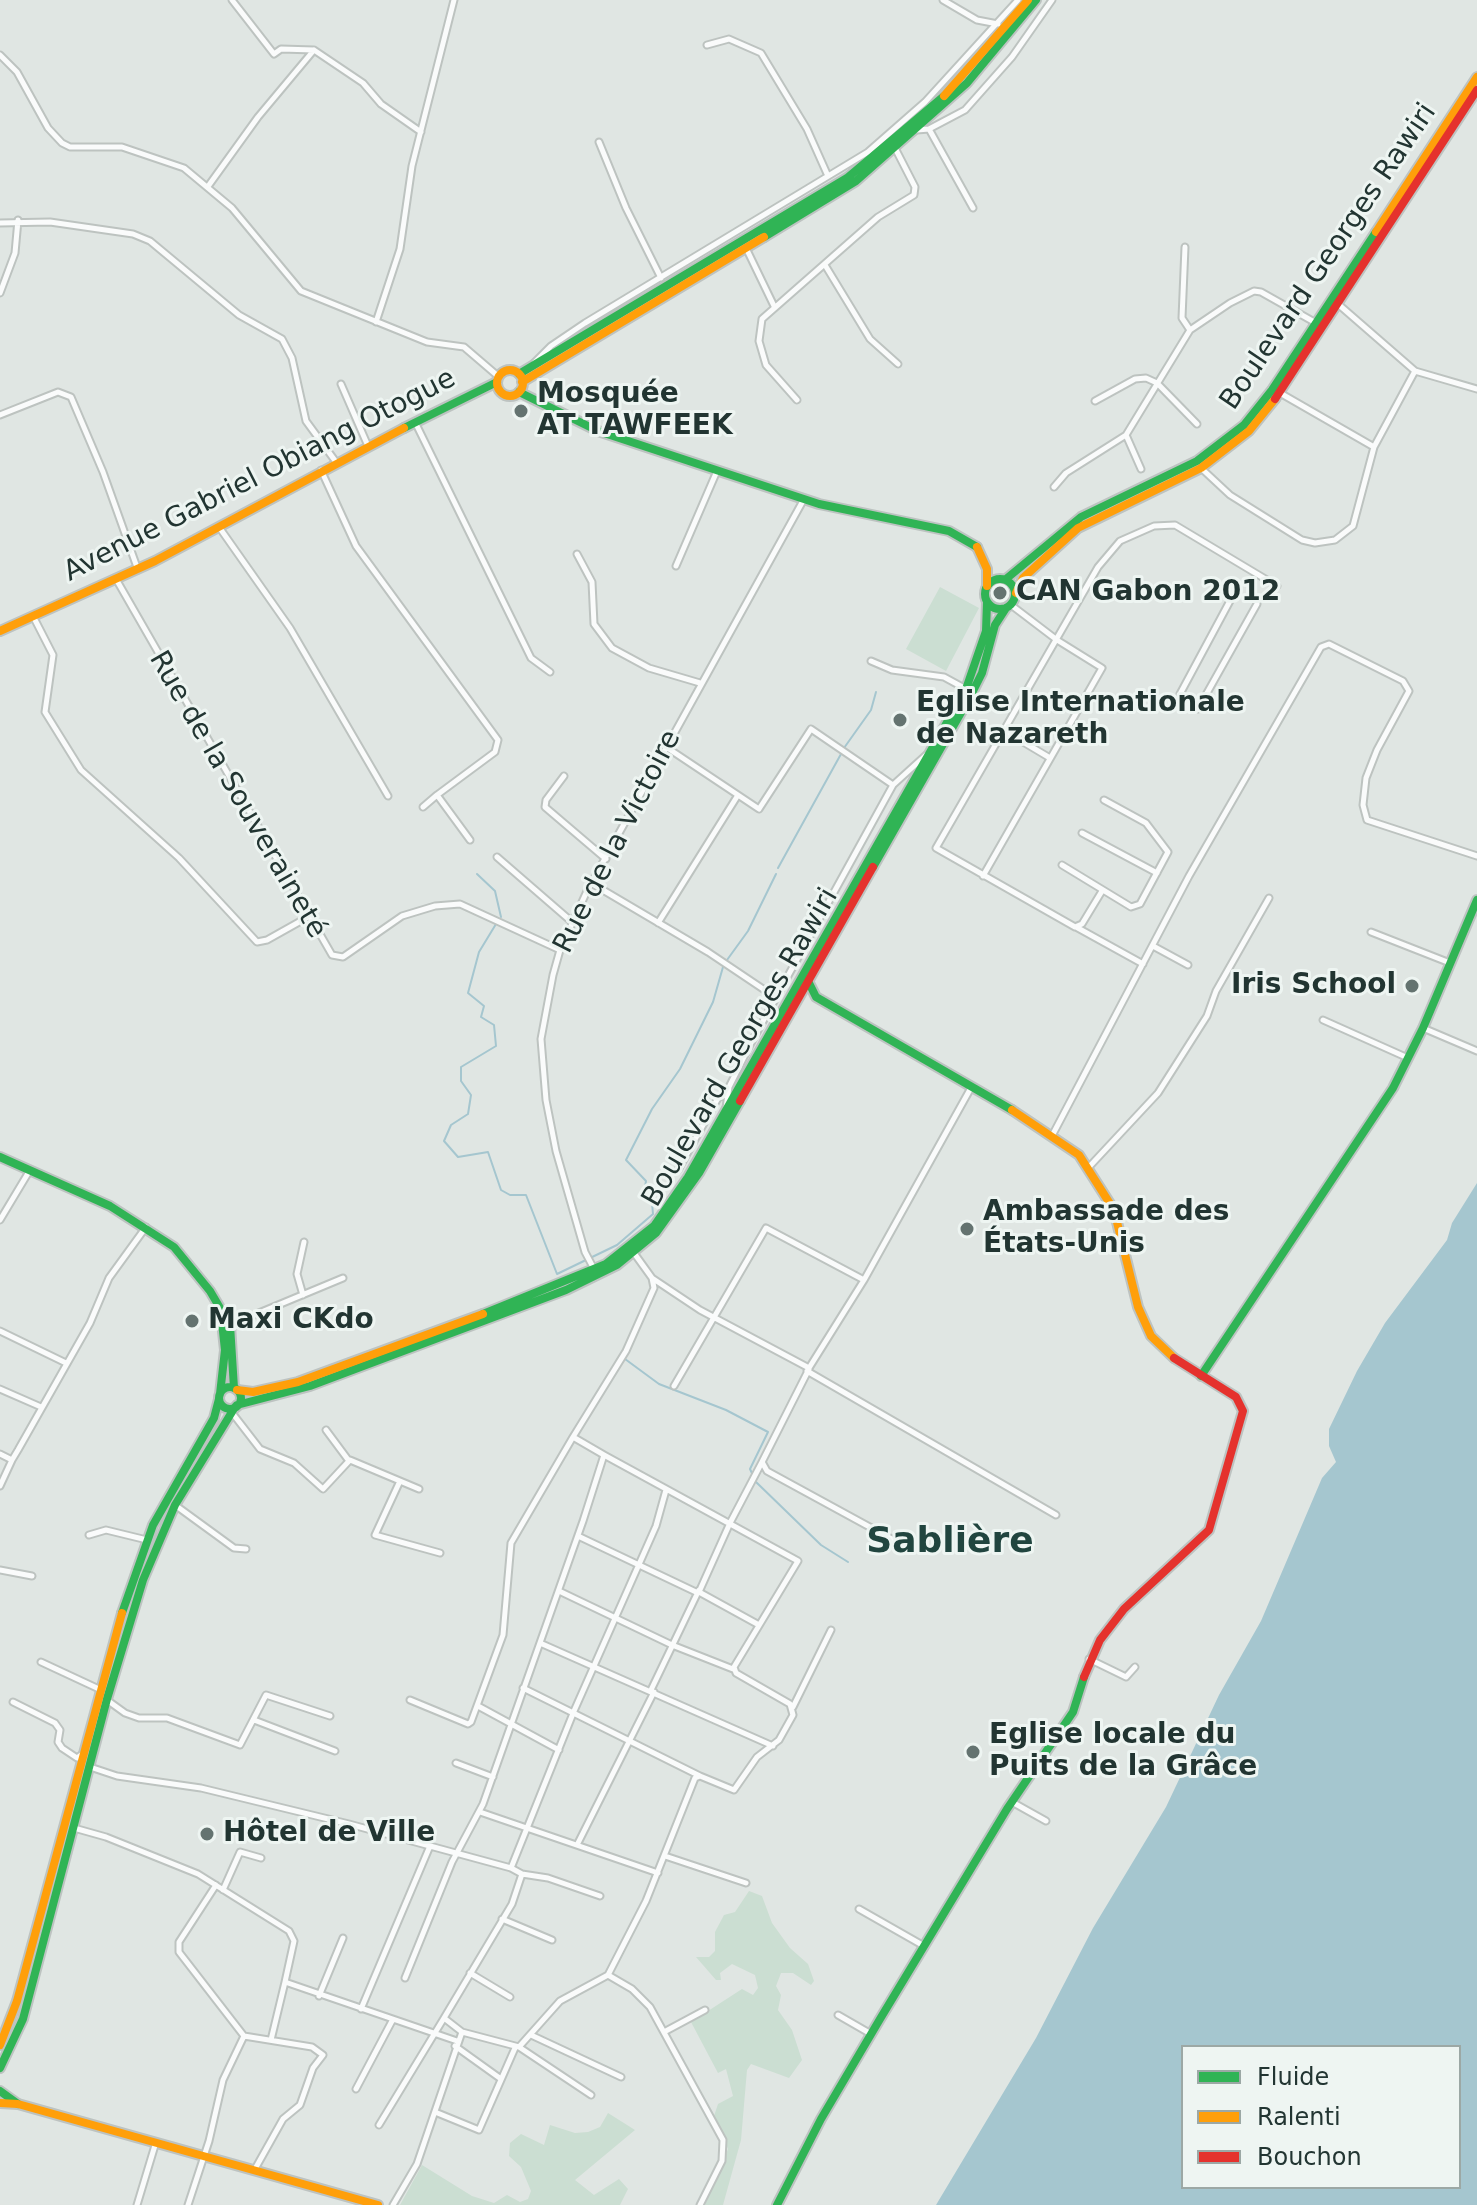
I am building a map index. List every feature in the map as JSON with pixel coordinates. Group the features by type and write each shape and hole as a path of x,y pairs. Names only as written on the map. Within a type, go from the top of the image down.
{"main road":[{"path":"519,392 520,378 533,368 850,175 948,92 1028,0"},
{"path":"520,378 852,184 917,130 972,77 1036,0"},
{"name":"Boulevard Georges Rawiri","path":"1004,579 1081,517 1190,465 1229,439 1260,407 1477,77"},
{"name":"Boulevard Georges Rawiri","path":"1016,593 1023,578 1084,524 1201,468 1241,439 1280,393 1477,90"},
{"path":"520,378 509,371 498,380 499,391 507,396 519,392 598,431 804,499 949,531 977,547 1016,593 1008,606 996,608 987,602 987,569 977,547"},
{"name":"Avenue Gabriel Obiang Otogue","path":"0,631 138,570 336,462 498,380"},
{"path":"987,586 1004,579"},
{"name":"Boulevard Georges Rawiri","path":"236,1389 268,1390 307,1379 627,1250 663,1215 966,689 986,631 989,616 987,602"},
{"name":"Boulevard Georges Rawiri","path":"235,1409 310,1386 537,1302 599,1275 634,1253 663,1226 684,1197 974,690 995,625 1008,606"},
{"path":"1201,1376 1369,1126 1409,1059 1476,903"},
{"path":"809,978 809,987 816,997"},
{"path":"777,2205 821,2119 871,2034 1012,1802 1073,1712 1089,1659 1120,1613 1204,1537 1213,1522 1243,1405 1236,1397 1170,1356 1146,1327 1117,1218 1089,1167 1075,1150 972,1086 816,997 806,995 796,1000"},
{"path":"0,1157 110,1206 146,1226 184,1257 230,1325 236,1389 240,1397 175,1505 143,1580 107,1699 23,2019 0,2068"},
{"path":"0,2045 17,2001 99,1689 147,1540 214,1418 220,1396 225,1350 220,1309"},
{"path":"220,1396 226,1388 236,1389"},
{"path":"220,1396 227,1408 235,1409"},
{"path":"0,2091 18,2104"},
{"path":"0,2103 18,2104 378,2205"}],"street":[{"path":"232,0 274,54 281,49 314,50 363,83 381,104 421,132"},
{"path":"376,322 400,249 402,218 454,0"},
{"path":"943,0 977,20 998,24"},
{"path":"533,368 536,359 551,346 868,152 918,109 1018,0"},
{"path":"917,130 929,129 965,110 1012,57 1052,0"},
{"path":"707,45 731,39 755,48 766,58 807,129 828,176"},
{"path":"209,185 258,117 314,50"},
{"path":"0,55 17,72 48,128 62,143 70,147 116,146 184,168 209,185 242,219 301,291 427,342 464,347 498,380"},
{"path":"929,129 973,208"},
{"path":"599,142 626,208 661,278"},
{"path":"797,400 766,365 761,351 760,325 774,306 878,217 916,193 895,148"},
{"path":"0,293 15,253 18,220"},
{"path":"0,223 18,220 141,237 239,315 282,339 292,358 301,412 311,433 336,462"},
{"path":"1185,247 1182,318 1190,330"},
{"path":"746,248 774,306"},
{"path":"825,265 870,339 898,364"},
{"path":"1054,487 1066,473 1126,435 1190,330 1254,291 1277,298 1316,323"},
{"path":"1338,304 1415,371 1477,389"},
{"path":"1201,468 1220,488 1277,525 1309,542 1335,540 1353,526 1374,447 1415,371"},
{"path":"1095,401 1135,379 1146,378 1157,383 1197,424"},
{"path":"341,384 368,446"},
{"path":"0,415 58,392 71,397 103,472 138,570"},
{"path":"1280,393 1374,447"},
{"path":"415,422 531,658 550,672"},
{"path":"1126,435 1141,469"},
{"path":"321,470 356,546 498,740 495,752 423,807"},
{"path":"676,566 717,471"},
{"name":"Rue de la Victoire","path":"591,1263 556,1151 542,1066 542,1031 560,950 591,883 804,499"},
{"path":"1143,964 936,848 1106,556 1120,541 1164,524 1184,528 1277,586"},
{"path":"219,527 290,628 388,796"},
{"path":"577,554 590,576 592,619 604,641 635,662 700,683"},
{"name":"Rue de la Souveraineté","path":"116,579 325,948 337,958 352,952 402,916 435,906 460,904 560,950"},
{"path":"1180,694 1231,599"},
{"path":"1198,709 1257,604"},
{"path":"983,876 1102,668 1008,606"},
{"path":"33,616 53,655 45,712 81,770 179,858 257,942 267,940 308,917"},
{"path":"1053,1134 1198,858 1324,645 1403,681 1409,691 1377,750 1366,778 1363,805 1367,820 1477,856"},
{"path":"871,661 892,670 944,677 966,689"},
{"path":"666,747 762,808 811,729 893,785"},
{"path":"1003,730 1050,758"},
{"path":"726,1109 727,1094 775,997 893,785 932,749"},
{"path":"564,776 546,800 545,807 606,859"},
{"path":"437,795 470,840"},
{"path":"658,923 738,795"},
{"path":"1062,865 1102,891 1131,907 1138,907 1168,855 1162,842 1146,823 1104,800"},
{"path":"1082,833 1157,873"},
{"path":"497,857 572,922"},
{"path":"591,883 775,997"},
{"path":"1075,927 1082,924 1102,891"},
{"path":"1089,1167 1158,1093 1207,1016 1216,991 1269,898"},
{"path":"1371,932 1450,963"},
{"path":"1153,946 1188,965"},
{"path":"1323,1020 1409,1059"},
{"path":"1423,1028 1477,1051"},
{"path":"577,1845 630,1739 671,1644 808,1370 864,1280 972,1086"},
{"path":"678,1170 718,1098 727,1094"},
{"path":"0,1220 30,1170"},
{"path":"0,1486 90,1323 109,1278 146,1226"},
{"path":"674,1386 766,1228 771,1227 864,1280"},
{"path":"303,1295 297,1274 304,1242"},
{"path":"634,1253 652,1278 714,1317 1056,1515"},
{"path":"230,1325 343,1278"},
{"path":"410,1700 468,1724 478,1706 503,1635 511,1543 634,1336 652,1296 652,1278"},
{"path":"0,1331 66,1363"},
{"path":"0,1389 41,1407"},
{"path":"235,1409 260,1449 294,1463 323,1489 349,1460"},
{"path":"326,1430 349,1460 419,1489"},
{"path":"573,1437 798,1561 734,1670"},
{"path":"0,1454 12,1460"},
{"path":"405,1978 458,1853 480,1812 604,1455"},
{"path":"762,1462 767,1471 899,1543"},
{"path":"400,1481 375,1535 440,1553"},
{"path":"511,1868 574,1711 656,1526 666,1490"},
{"path":"175,1505 229,1545 246,1549"},
{"path":"89,1535 106,1530 147,1540"},
{"path":"578,1536 699,1591 701,1596 759,1625"},
{"path":"0,1570 32,1576"},
{"path":"559,1591 734,1670 793,1708"},
{"path":"523,1688 734,1790 757,1757 774,1746 831,1630"},
{"path":"540,1643 774,1746"},
{"path":"1089,1659 1126,1677 1135,1667"},
{"path":"41,1662 99,1689"},
{"path":"107,1699 125,1713 139,1718 167,1718 240,1745 266,1695 330,1716"},
{"path":"13,1702 55,1723 60,1730 62,1748 77,1758 81,1755"},
{"path":"478,1706 559,1750"},
{"path":"254,1720 335,1751"},
{"path":"456,1763 493,1777"},
{"path":"90,1767 117,1776 201,1788 458,1853 600,1896"},
{"path":"435,2112 479,2130 517,2048 560,2001 608,1975 658,1873 695,1778 700,1776"},
{"path":"1012,1802 1046,1821"},
{"path":"480,1812 658,1873"},
{"path":"74,1828 140,1849 216,1885 293,1934 271,2040"},
{"path":"361,2009 430,1846"},
{"path":"223,1890 240,1852 261,1858"},
{"path":"665,1856 746,1883"},
{"path":"379,2125 436,2035 522,1884 522,1874"},
{"path":"216,1885 177,1947 244,2036 312,2047 323,2055 313,2068 300,2105 283,2119 255,2169"},
{"path":"859,1909 925,1946"},
{"path":"502,1919 552,1940"},
{"path":"319,1996 343,1938"},
{"path":"470,1973 510,1997"},
{"path":"608,1975 639,1996 664,2032 724,2144 722,2161 700,2205"},
{"path":"285,1982 436,2035 456,2044 501,2079"},
{"path":"664,2032 705,2010"},
{"path":"838,2015 871,2034"},
{"path":"444,2018 462,2032 517,2048 591,2095"},
{"path":"356,2089 392,2021"},
{"path":"393,2205 417,2164 462,2032"},
{"path":"531,2035 621,2077"},
{"path":"188,2205 223,2080 244,2036"},
{"path":"137,2205 156,2142"}],"green space":[{"path":"1001,581 1010,584 1013,593 1010,602 1001,605 992,602 989,593 992,584"},
{"path":"940,587 979,608 946,671 906,649"},
{"path":"749,1891 762,1896 772,1923 790,1948 808,1964 814,1981 811,1985 793,1973 781,1973 776,1986 781,1995 778,2010 792,2030 802,2060 789,2078 751,2064 747,2070 741,2140 723,2205 705,2205 728,2149 714,2116 718,2104 733,2096 726,2069 718,2073 691,2022 742,1989 753,1995 758,1988 755,1975 732,1964 720,1973 721,1980 716,1980 696,1957 709,1957 715,1951 715,1932 724,1915 735,1912"},
{"path":"608,2113 635,2130 575,2180 594,2195 619,2179 628,2189 620,2205 400,2205 422,2165 472,2196 494,2203 507,2195 520,2202 528,2199 531,2191 521,2167 509,2156 510,2143 521,2134 544,2145 550,2125 575,2133 588,2132 600,2127"}],"water":[{"path":"1477,1183 1477,2205 936,2205 1036,2038 1093,1928 1166,1807 1219,1695 1261,1621 1322,1478 1336,1462 1329,1446 1329,1429 1357,1371 1385,1323 1447,1240 1452,1223"}],"waterway":[{"path":"844,748 871,710 876,692"},
{"path":"778,868 841,754"},
{"path":"477,874 495,891 501,917"},
{"path":"727,960 748,931 776,874"},
{"path":"496,924 479,952 468,993 484,1006 481,1017 494,1025 496,1046 461,1067 461,1081 471,1095 468,1114 451,1125 444,1141 458,1157 488,1152 501,1190 510,1195 526,1195 557,1274 617,1245 653,1214 652,1203 644,1193 646,1181 626,1160 652,1109 680,1069 713,1002 723,967"},
{"path":"625,1359 659,1384 726,1410 768,1432 750,1469 756,1482 821,1545 848,1562"}],"traffic: fast":[{"path":"764,237 856,181 967,83 1036,0"},
{"path":"519,374 847,178 944,96"},
{"path":"1006,579 1081,517 1197,461 1244,425 1272,390 1376,232"},
{"path":"404,428 497,382"},
{"path":"519,392 598,431 819,504 949,531 977,547"},
{"path":"1000,579 1011,583 1015,594 1011,605 1000,609 989,605 985,594 989,583 1000,579"},
{"path":"483,1314 606,1264 654,1226 688,1177 966,689 986,631 987,602"},
{"path":"873,867 971,695 982,673 995,625 1006,608"},
{"path":"1201,1376 1393,1088 1423,1028 1477,900"},
{"path":"808,981 816,997 1012,1110"},
{"path":"237,1405 310,1386 566,1290 617,1265 656,1233 699,1173 740,1101"},
{"path":"0,1157 110,1206 174,1247 210,1291 230,1325 234,1388"},
{"path":"220,1394 225,1350 221,1313"},
{"path":"230,1387 238,1390 241,1398 238,1406 230,1409 222,1406 219,1398 222,1390 230,1387"},
{"path":"122,1613 153,1525 214,1418 219,1399"},
{"path":"0,2068 23,2019 107,1699 143,1580 175,1505 235,1407"},
{"path":"777,2205 821,2119 880,2019 1007,1809 1073,1712 1084,1677"},
{"path":"0,2091 18,2104"}],"traffic: slow":[{"path":"944,96 1028,0"},
{"path":"1376,232 1477,77"},
{"path":"522,382 764,237"},
{"path":"510,370 519,374 523,383 519,392 510,396 501,392 497,383 501,374 510,370"},
{"path":"1016,593 1023,578 1078,528 1201,468 1249,431 1275,399"},
{"path":"0,631 155,561 404,428"},
{"path":"977,547 987,569 987,586"},
{"path":"1012,1110 1079,1155 1114,1210 1138,1307 1151,1336 1174,1358"},
{"path":"237,1390 253,1392 298,1382 483,1314"},
{"path":"0,2045 17,2001 122,1613"},
{"path":"0,2103 18,2104 378,2205"}],"traffic: jam":[{"path":"1275,399 1477,90"},
{"path":"740,1101 873,867"},
{"path":"1084,1677 1100,1640 1124,1609 1209,1530 1243,1411 1236,1397 1174,1358"}],"place":[{"name":"Mosquée AT TAWFEEK","path":"521,411"},
{"name":"CAN Gabon 2012","path":"1000,593"},
{"name":"Eglise Internationale de Nazareth","path":"900,720"},
{"name":"Iris School","path":"1412,986"},
{"name":"Ambassade des États-Unis","path":"967,1229"},
{"name":"Maxi CKdo","path":"192,1321"},
{"name":"Eglise locale du Puits de la Grâce","path":"973,1752"},
{"name":"Hôtel de Ville","path":"207,1834"}],"district":[{"name":"Sablière","path":"950,1543"}]}
